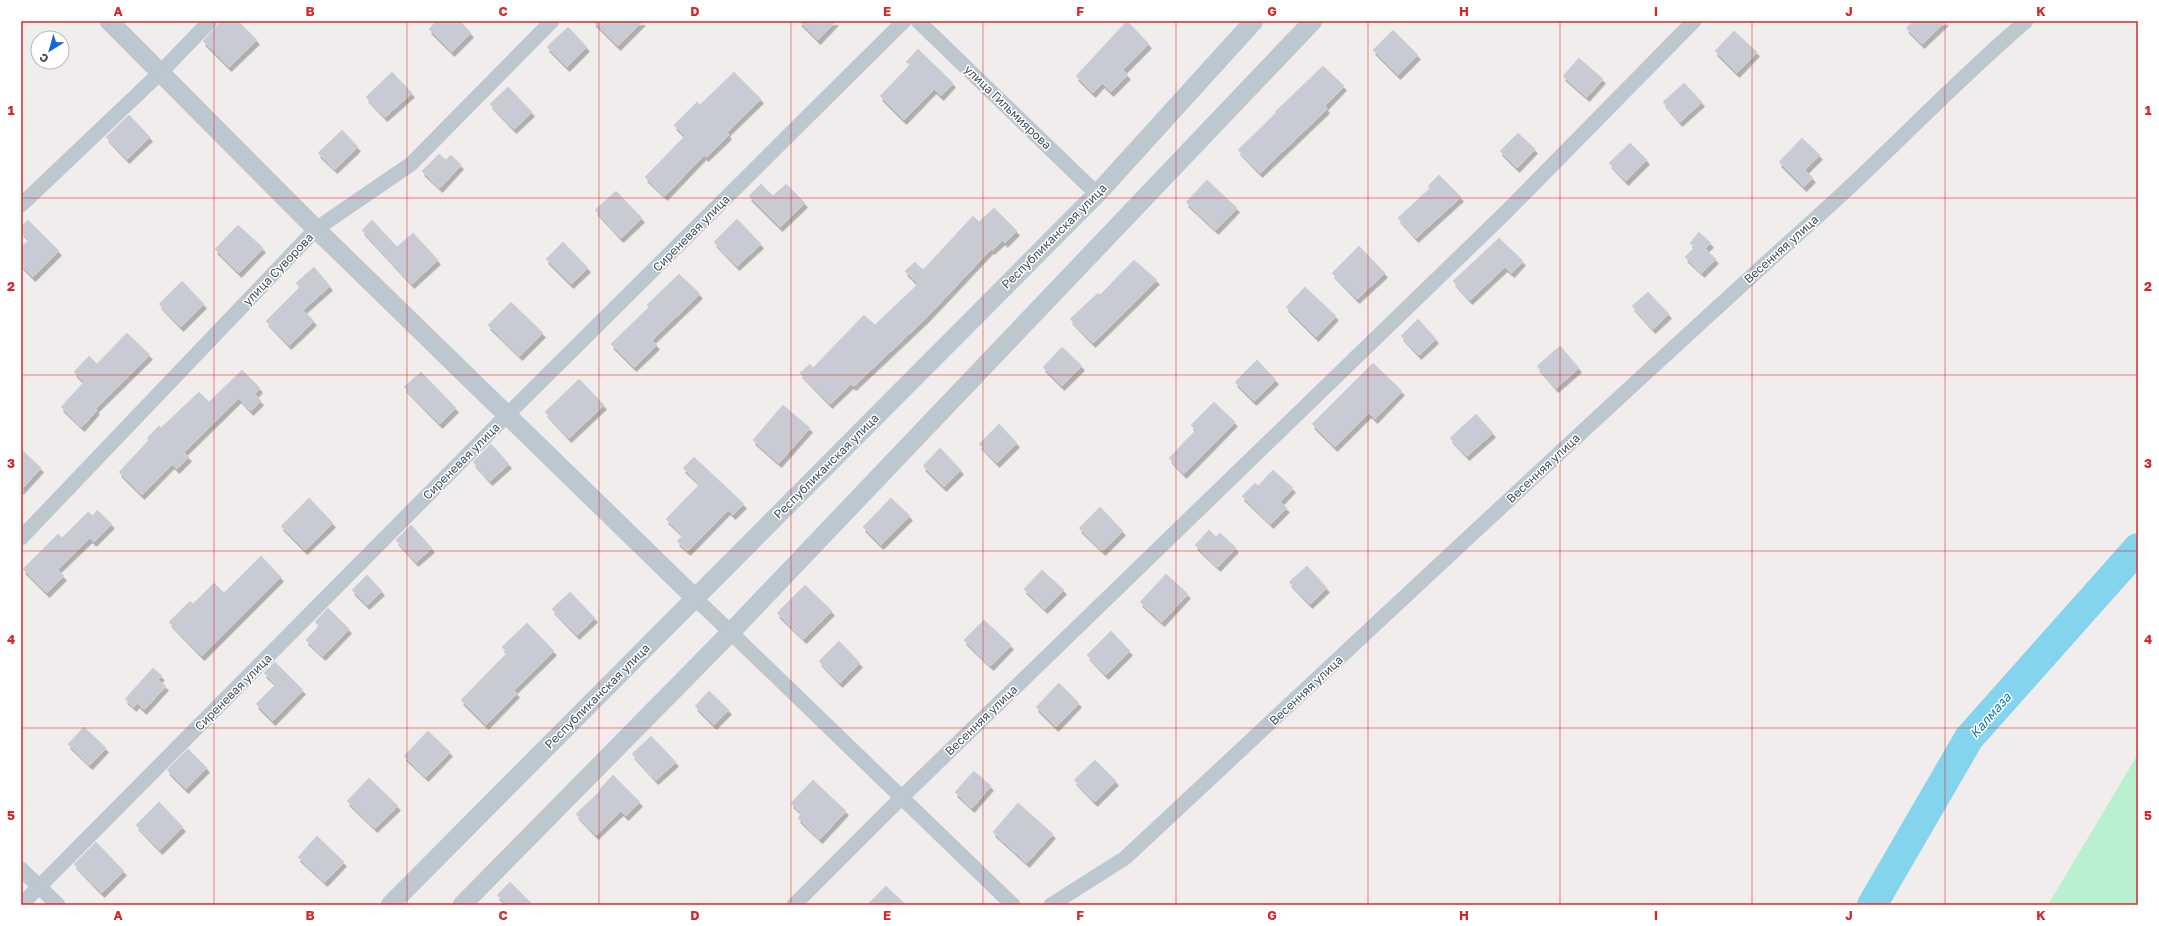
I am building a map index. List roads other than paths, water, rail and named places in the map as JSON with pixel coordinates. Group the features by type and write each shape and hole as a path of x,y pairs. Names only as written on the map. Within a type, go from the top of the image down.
{"street":[{"path":"109,21 316,229 694,598 1013,905"},
{"path":"21,205 160,73 210,21"},
{"name":"улица Суворова","path":"21,538 316,229 411,164 552,21"},
{"name":"Сиреневая улица","path":"21,905 507,415 904,21"},
{"name":"улица Гильмиярова","path":"918,21 1097,194"},
{"name":"Республиканская улица","path":"390,905 1097,194 1254,21"},
{"path":"462,905 731,632 1313,21"},
{"name":"Весенняя улица","path":"794,905 902,797 1505,213 1694,21"},
{"name":"Весенняя улица","path":"1051,905 1125,858 1656,362 1884,156 2002,42 2026,21"},
{"path":"21,869 58,905"}],"waterway":[{"name":"Калмаза","path":"1872,905 1969,738 2138,548"}]}
